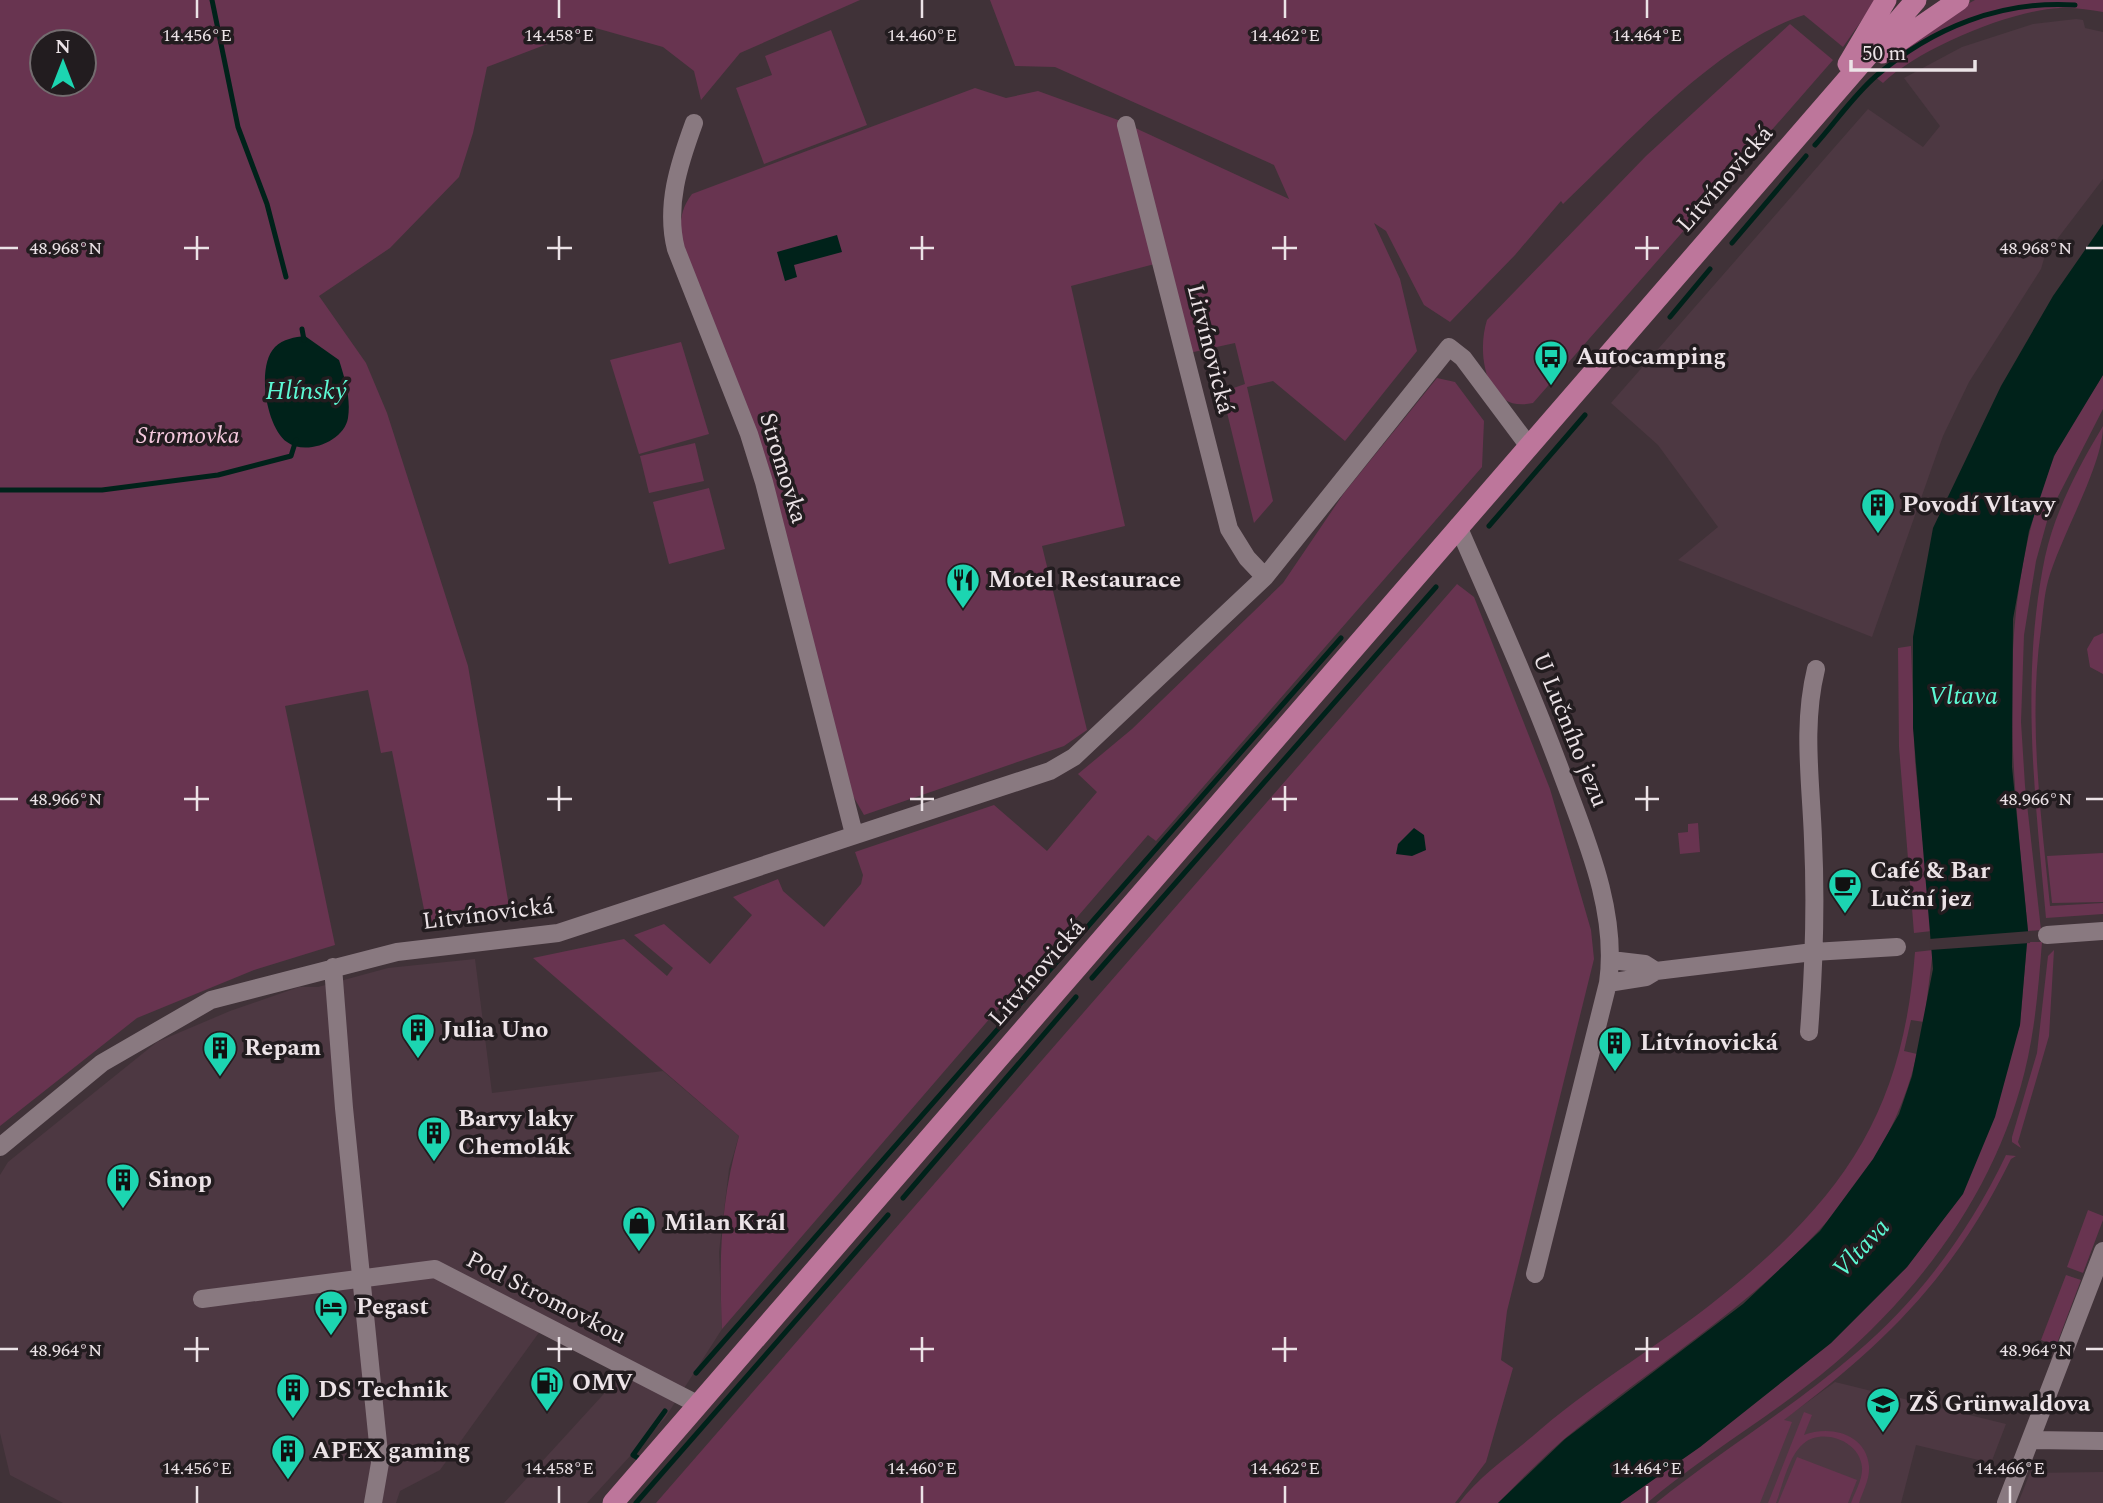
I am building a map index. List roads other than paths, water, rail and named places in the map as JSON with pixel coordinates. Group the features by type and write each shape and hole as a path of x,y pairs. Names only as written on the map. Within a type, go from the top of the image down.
{"main road":[{"path":"1823,106 1886,0"},
{"path":"1823,106 1916,0"},
{"path":"1823,106 1883,52 1958,0"},
{"name":"Litvínovická","path":"613,1503 1823,106"}],"street":[{"name":"Stromovka","path":"694,123 681,160 670,225 676,249 749,434 764,482 854,834"},
{"name":"Litvínovická","path":"1126,125 1229,529 1247,558 1265,577"},
{"name":"Litvínovická","path":"0,1147 102,1063 211,1000 397,951 558,933 1050,771 1073,757 1265,577 1449,346 1463,358 1528,445"},
{"name":"U Lučního jezu","path":"1458,526 1542,720 1588,842 1607,920 1611,960 1608,983 1535,1274"},
{"path":"1809,1032 1813,951 1813,841 1807,727 1816,669"},
{"path":"2047,935 2103,931"},
{"path":"1608,983 1646,977 1656,971 1813,951 1896,947"},
{"path":"1611,960 1645,964 1656,971"},
{"path":"333,967 344,1108 380,1463 373,1503"},
{"path":"2006,1503 2103,1251"},
{"name":"Pod Stromovkou","path":"202,1298 435,1269 699,1405"},
{"path":"2031,1440 2103,1441"}],"water":[{"name":"Vltava","path":"2103,224 2103,375 2054,456 2029,531 2013,619 2012,767 2028,931 2020,1025 1995,1117 1963,1194 1907,1267 1831,1343 1700,1447 1620,1503 1498,1503 1565,1439 1743,1304 1820,1231 1873,1159 1899,1114 1912,1076 1933,969 1913,728 1913,637 1933,528 2001,386 2053,296"},
{"path":"837,235 842,252 794,265 797,277 785,281 777,252"},
{"name":"Hlínský","path":"305,336 339,360 347,389 349,411 345,426 332,440 304,448 287,442 274,424 265,381 269,356 275,347 285,340"},
{"path":"1414,828 1424,835 1426,850 1412,856 1396,854 1398,844"}],"waterway":[{"path":"212,0 238,127 267,204 286,277"},
{"path":"1815,145 1876,76 1920,44 1944,31 1994,13 2021,7 2075,5"},
{"path":"1732,243 1806,156"},
{"path":"1670,317 1710,269"},
{"path":"302,329 304,340"},
{"path":"1489,526 1585,415"},
{"path":"0,490 102,490 218,475 291,456 296,440"},
{"path":"1092,978 1436,587"},
{"path":"696,1373 1341,638"},
{"path":"903,1198 1076,997"},
{"path":"636,1503 888,1215"},
{"path":"638,1458 633,1455 665,1411"}],"place":[{"name":"Autocamping","path":"1551,387"},
{"name":"Povodí Vltavy","path":"1878,535"},
{"name":"Motel Restaurace","path":"963,610"},
{"name":"Café & Bar Luční jez","path":"1845,915"},
{"name":"Julia Uno","path":"418,1060"},
{"name":"Litvínovická","path":"1615,1073"},
{"name":"Repam","path":"220,1078"},
{"name":"Barvy laky Chemolák","path":"434,1163"},
{"name":"Sinop","path":"123,1210"},
{"name":"Milan Král","path":"639,1253"},
{"name":"Pegast","path":"331,1337"},
{"name":"OMV","path":"547,1413"},
{"name":"DS Technik","path":"293,1420"},
{"name":"ZŠ Grünwaldova","path":"1883,1434"},
{"name":"APEX gaming","path":"288,1481"}]}
